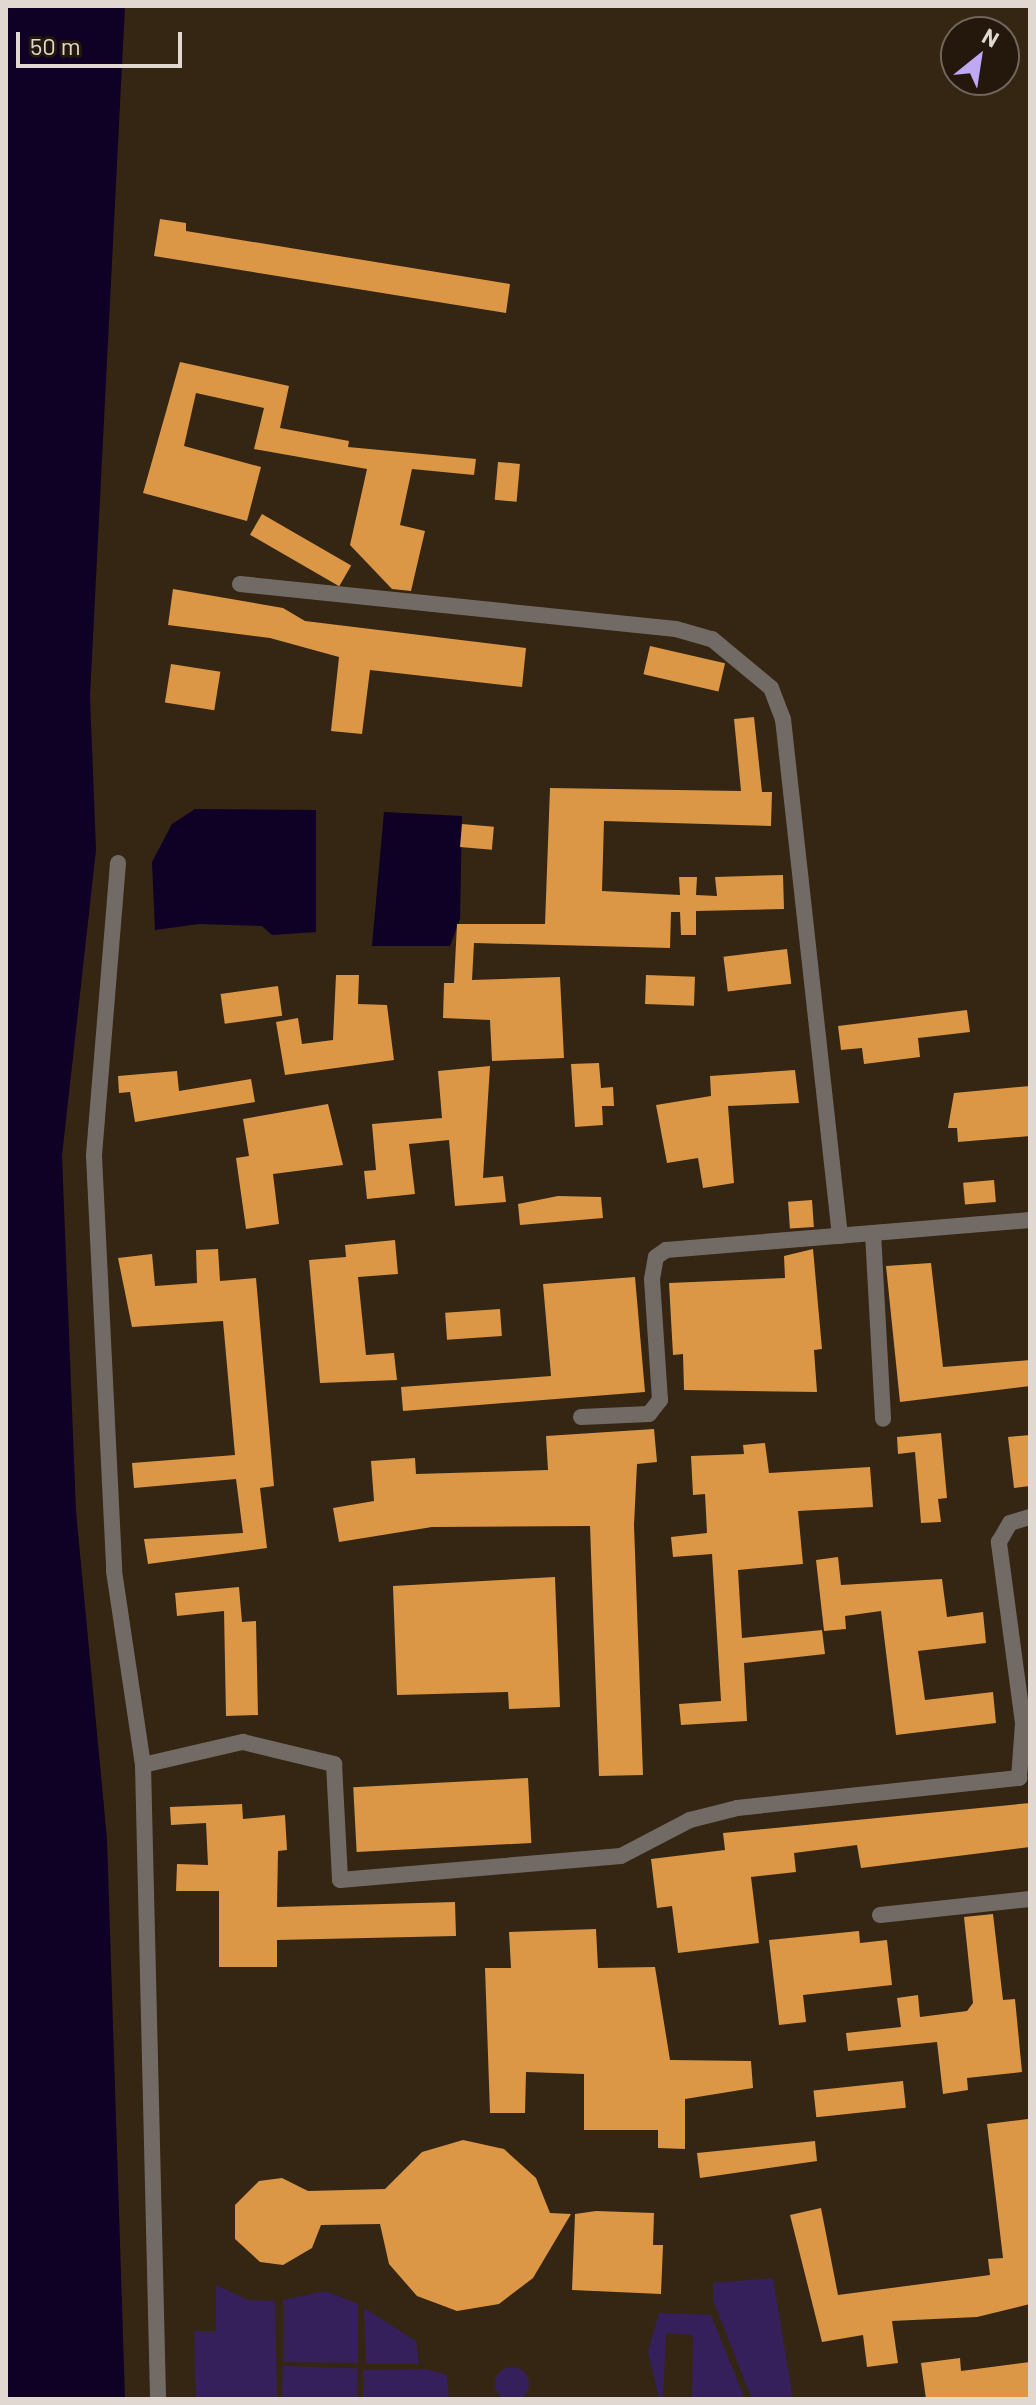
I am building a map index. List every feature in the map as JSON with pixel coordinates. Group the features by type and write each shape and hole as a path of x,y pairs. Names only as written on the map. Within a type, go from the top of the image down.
{"street":[{"path":"240,584 676,629 712,639 771,688 783,719 840,1236"},
{"path":"118,863 94,1156 114,1571 143,1765 158,2399"},
{"path":"581,1417 649,1414 660,1400 652,1279 656,1257 666,1250 1030,1220"},
{"path":"873,1233 883,1419"},
{"path":"143,1765 243,1742 334,1764 340,1880 621,1856 690,1820 737,1808 1019,1778 1023,1723 999,1542 1010,1523 1030,1517"},
{"path":"880,1915 1030,1899"}],"shaded area":[{"path":"6,6 125,6 90,696 96,850 62,1156 76,1511 107,1839 125,2399 6,2399"},
{"path":"126,6 1030,6 1030,2399 13,2399 69,151"},
{"path":"195,809 316,810 316,932 272,935 262,926 199,924 155,930 152,862 172,824"},
{"path":"384,812 462,816 460,919 450,946 372,946"},
{"path":"773,2278 793,2399 752,2399 713,2300 713,2283"},
{"path":"216,2285 248,2300 275,2301 277,2399 196,2399 194,2331 216,2331"},
{"path":"325,2291 358,2304 358,2363 283,2362 283,2300"},
{"path":"364,2308 416,2341 419,2364 366,2364"},
{"path":"659,2313 711,2315 745,2399 692,2399 693,2335 666,2333 663,2399 659,2399 648,2352"},
{"path":"283,2366 358,2369 357,2399 282,2399"},
{"path":"512,2367 524,2372 529,2384 524,2396 512,2401 500,2396 495,2384 500,2372"},
{"path":"425,2369 447,2375 449,2399 363,2399 363,2370"}],"building":[{"path":"160,219 186,223 186,231 510,284 506,313 154,256"},
{"path":"180,362 289,386 280,428 349,441 348,447 476,459 474,475 412,469 400,525 425,531 411,591 392,589 350,545 367,469 254,449 264,408 196,393 184,446 261,467 247,521 143,493"},
{"path":"498,462 520,464 517,502 495,500"},
{"path":"262,514 351,566 339,586 250,535"},
{"path":"173,589 283,608 305,621 526,648 522,687 370,670 362,734 331,731 339,657 270,638 168,625"},
{"path":"650,646 725,663 719,692 643,674"},
{"path":"171,664 220,672 214,710 165,703"},
{"path":"754,717 762,792 772,792 771,826 604,821 602,891 680,895 679,877 697,877 696,895 717,896 715,877 783,875 784,909 696,911 696,935 681,935 680,912 671,912 670,948 474,943 472,980 560,977 564,1058 492,1061 490,1020 443,1018 444,983 454,983 457,924 545,924 550,788 741,791 734,719"},
{"path":"462,824 494,827 492,850 460,847"},
{"path":"787,949 791,984 728,992 723,957"},
{"path":"336,975 359,975 358,1004 387,1005 394,1060 285,1075 276,1022 298,1018 302,1044 333,1040"},
{"path":"646,975 695,977 694,1006 645,1004"},
{"path":"278,986 282,1016 225,1024 221,994"},
{"path":"967,1010 970,1032 918,1038 920,1057 864,1064 862,1048 841,1050 838,1026"},
{"path":"599,1063 601,1088 613,1087 614,1106 602,1106 603,1125 575,1127 571,1064"},
{"path":"490,1066 483,1178 503,1176 506,1202 455,1206 449,1140 409,1144 415,1194 367,1199 364,1171 376,1170 372,1124 442,1118 438,1071"},
{"path":"795,1070 799,1103 728,1106 734,1183 703,1188 698,1158 667,1163 656,1105 711,1096 710,1076"},
{"path":"177,1071 179,1091 251,1079 255,1102 135,1122 130,1092 119,1093 118,1076"},
{"path":"1030,1086 1030,1136 958,1142 957,1128 948,1128 954,1093"},
{"path":"328,1104 343,1165 273,1174 279,1224 246,1229 236,1158 249,1156 243,1119"},
{"path":"994,1180 996,1202 965,1205 963,1183"},
{"path":"558,1196 601,1197 603,1218 520,1225 518,1204"},
{"path":"812,1200 814,1227 790,1229 788,1202"},
{"path":"395,1240 398,1274 358,1277 366,1355 394,1353 397,1380 320,1383 309,1260 346,1257 345,1245"},
{"path":"218,1249 220,1281 256,1278 274,1486 260,1488 267,1548 148,1564 144,1539 243,1533 236,1479 134,1488 132,1463 235,1455 223,1321 132,1327 118,1258 152,1254 155,1286 197,1283 196,1250"},
{"path":"813,1249 822,1349 814,1350 817,1392 684,1390 683,1354 673,1355 669,1283 785,1278 784,1256"},
{"path":"931,1263 943,1367 1030,1360 1030,1386 900,1402 886,1266"},
{"path":"635,1277 645,1392 403,1411 401,1387 551,1376 543,1284"},
{"path":"500,1309 502,1336 447,1340 445,1313"},
{"path":"654,1429 657,1462 637,1464 634,1525 643,1775 599,1776 590,1526 432,1527 339,1542 333,1508 374,1501 371,1461 415,1458 416,1474 548,1470 546,1436"},
{"path":"941,1433 947,1498 938,1499 941,1522 921,1523 915,1452 898,1454 897,1437"},
{"path":"1030,1435 1030,1486 1014,1488 1008,1437"},
{"path":"765,1443 769,1473 870,1467 873,1507 798,1511 803,1564 738,1570 742,1638 822,1630 825,1654 744,1663 747,1721 681,1725 679,1704 721,1701 712,1554 673,1557 671,1537 707,1533 705,1494 693,1495 691,1456 744,1454 743,1445"},
{"path":"838,1557 841,1585 942,1579 947,1617 983,1612 986,1643 918,1651 925,1700 993,1692 996,1723 896,1735 881,1611 845,1616 846,1629 824,1631 816,1560"},
{"path":"555,1577 560,1707 509,1709 508,1692 397,1695 393,1586"},
{"path":"239,1587 242,1622 256,1621 258,1715 226,1716 224,1611 177,1616 175,1593"},
{"path":"528,1778 531,1843 357,1852 353,1787"},
{"path":"1030,1803 1030,1847 861,1868 857,1845 794,1853 796,1872 751,1877 759,1943 678,1953 672,1906 657,1908 651,1859 725,1850 723,1833"},
{"path":"242,1804 243,1819 285,1815 287,1850 278,1851 277,1907 455,1902 456,1936 277,1940 277,1967 219,1967 219,1891 176,1891 177,1864 208,1865 206,1823 171,1825 170,1807"},
{"path":"993,1914 1003,2000 1015,1999 1022,2072 967,2078 968,2090 943,2094 937,2042 848,2051 846,2033 901,2027 897,1998 918,1995 920,2017 967,2011 973,2003 964,1917"},
{"path":"596,1929 598,1968 655,1967 670,2060 751,2061 753,2088 685,2099 685,2149 658,2148 658,2130 584,2130 584,2074 526,2072 525,2113 490,2113 485,1968 511,1968 509,1932"},
{"path":"859,1931 860,1943 887,1940 892,1985 803,1995 806,2022 779,2025 769,1940"},
{"path":"903,2081 906,2108 816,2117 813,2090"},
{"path":"1028,2119 1030,2304 977,2317 892,2321 898,2363 867,2367 863,2335 822,2342 790,2215 821,2208 838,2295 990,2275 988,2259 1003,2258 987,2124"},
{"path":"463,2140 504,2149 536,2178 550,2213 571,2214 533,2278 499,2304 457,2311 417,2296 389,2264 380,2224 321,2225 312,2248 283,2265 260,2262 235,2239 235,2205 259,2181 282,2178 308,2191 385,2189 422,2152"},
{"path":"815,2141 817,2161 700,2178 697,2153"},
{"path":"596,2211 654,2213 653,2245 663,2245 661,2294 572,2290 575,2214"},
{"path":"960,2358 961,2371 1030,2362 1030,2399 926,2399 921,2363"}]}
